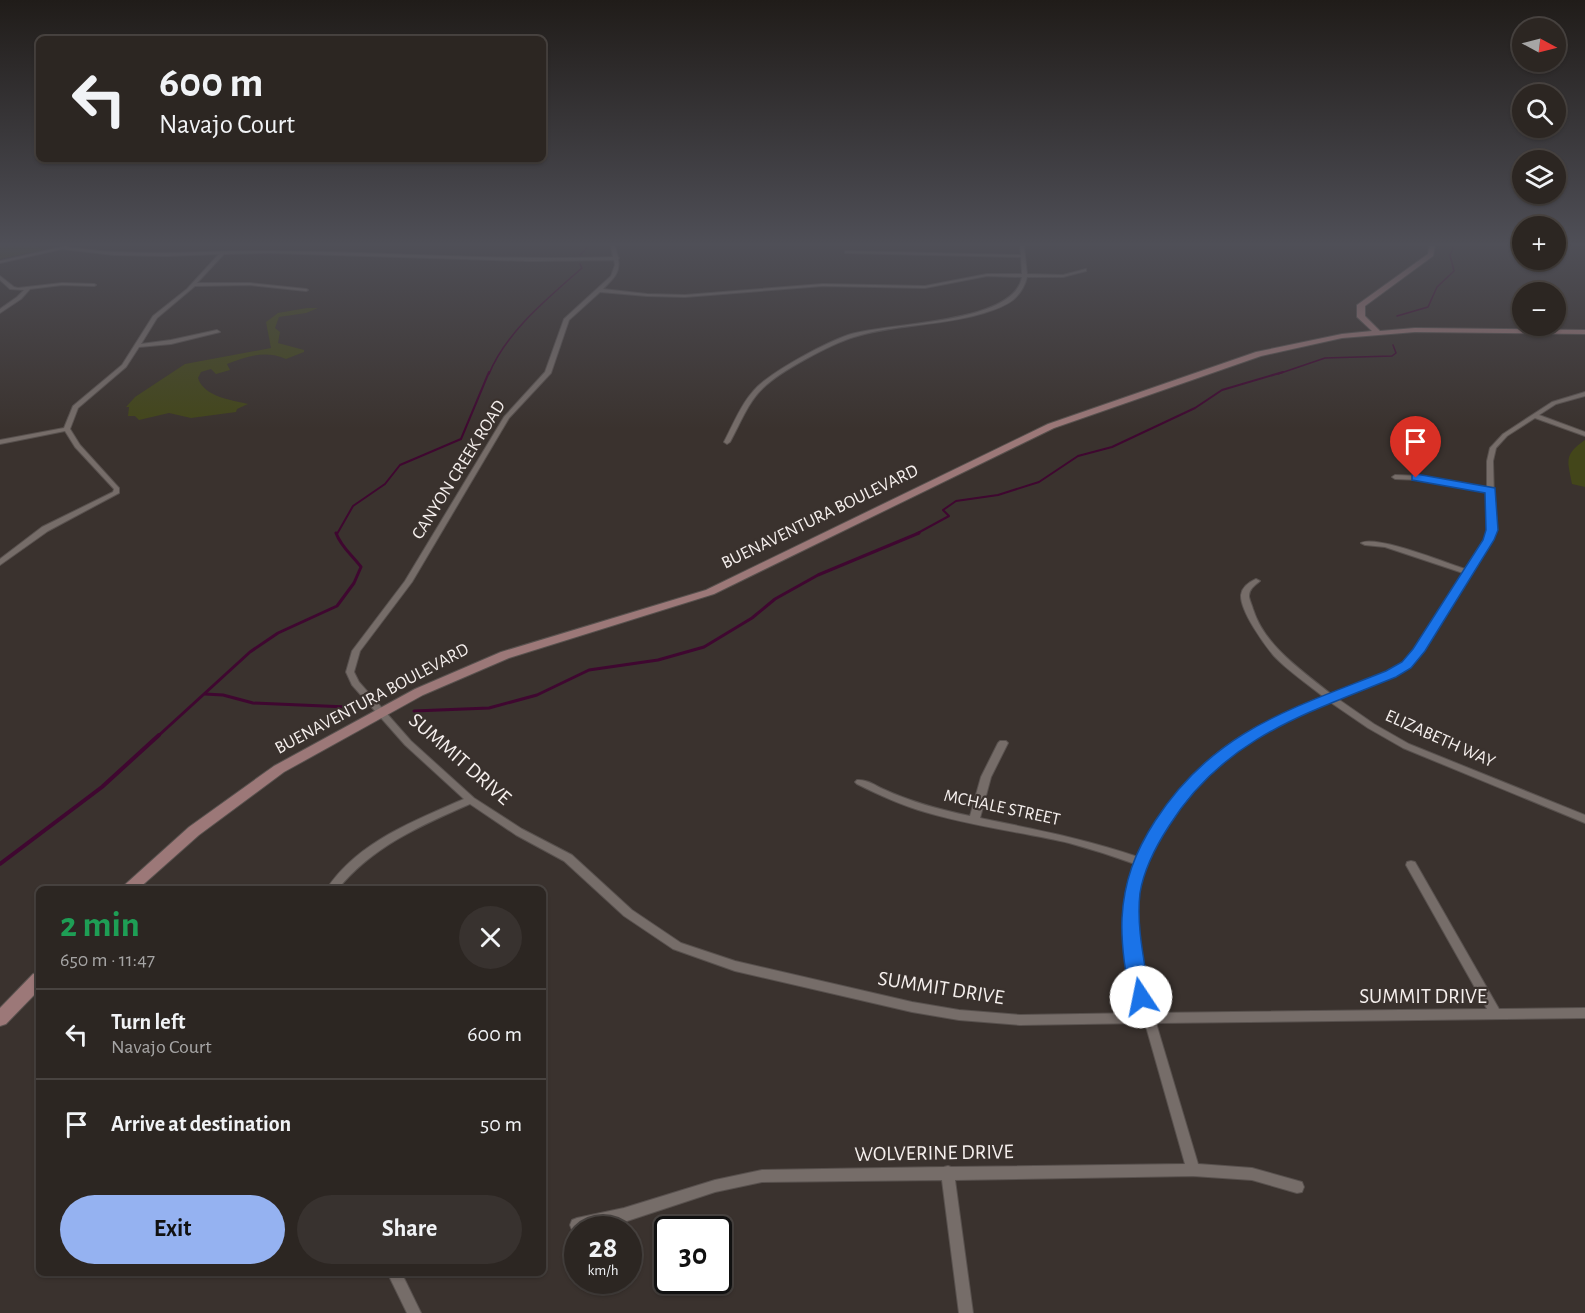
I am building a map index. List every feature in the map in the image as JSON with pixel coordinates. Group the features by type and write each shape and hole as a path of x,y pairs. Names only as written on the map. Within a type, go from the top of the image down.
{"main road":[{"path":"1361,307 1361,317 1377,332"},
{"name":"BUENAVENTURA BOULEVARD","path":"131,886 194,831 260,782 306,753 446,679 494,659 710,592 1051,426 1259,354 1307,342 1377,332 1445,330 1585,332"},
{"path":"0,1019 36,982"}],"street":[{"path":"67,429 75,407 124,366 155,317 167,307"},
{"name":"CANYON CREEK ROAD","path":"382,712 366,697 351,675 351,666 356,651 408,582 507,417 548,373 567,319 580,307"},
{"path":"727,442 758,390 779,375 852,335 961,318 995,307"},
{"path":"136,346 171,342 217,332"},
{"path":"1193,1170 1149,1017 1142,1004 1130,933 1132,892 1140,862 1163,818 1209,764 1257,731 1406,665 1418,651 1469,573 1491,535 1490,461 1493,448 1505,435 1559,401 1585,394"},
{"path":"1534,416 1585,434"},
{"path":"0,442 67,429"},
{"path":"0,563 52,525 108,498 117,489 77,446 67,429"},
{"path":"1395,477 1421,478 1491,491"},
{"path":"1365,543 1386,545 1469,573"},
{"name":"ELIZABETH WAY","path":"1256,581 1248,587 1245,596 1259,631 1278,655 1332,699 1371,726 1406,746 1585,819"},
{"name":"SUMMIT DRIVE","path":"382,712 408,743 471,800 519,832 568,858 649,928 700,956 814,985 958,1015 1020,1020 1585,1013"},
{"path":"974,821 986,777 1003,743"},
{"name":"MCHALE STREET","path":"860,782 903,802 974,821 1092,844 1140,862"},
{"path":"334,886 350,867 386,840 471,800"},
{"path":"1411,865 1496,1015"},
{"name":"WOLVERINE DRIVE","path":"622,1216 738,1179 762,1176 1193,1170 1252,1174 1297,1187"},
{"path":"948,1172 966,1313"},
{"path":"396,1276 414,1313"}],"green space":[{"path":"318,308 306,313 279,317 275,328 280,332 278,343 304,350 304,352 286,359 271,355 249,357 227,364 230,370 216,374 211,369 201,372 198,378 206,390 219,397 248,404 237,409 236,412 191,418 169,413 139,420 135,416 128,416 129,407 126,407 135,397 185,364 271,348 266,322 278,313"},
{"path":"1585,440 1585,487 1572,484 1569,459 1573,450"}],"waterway":[{"path":"489,374 506,344 539,307"},
{"path":"1397,316 1427,307"},
{"path":"1278,374 1325,358 1392,356 1396,353 1393,345"},
{"path":"337,534 353,506 385,484 400,465 461,439 489,372"},
{"path":"916,534 949,516 943,510 956,501 998,495 1039,482 1078,456 1112,447 1195,408 1222,390 1283,372"},
{"path":"157,737 250,652 278,633 337,606 354,583 361,567 344,547 336,533"},
{"path":"414,711 489,708 537,695 589,670 658,660 704,647 752,618 775,599 818,575 919,533"},
{"path":"205,694 223,695 253,703 347,707"},
{"path":"0,864 102,787 159,735"}],"route":[{"path":"1141,997 1130,933 1130,908 1135,876 1140,862 1163,818 1209,764 1247,737 1288,716 1391,674 1406,665 1418,651 1484,549 1492,530 1491,491 1416,478"}]}
